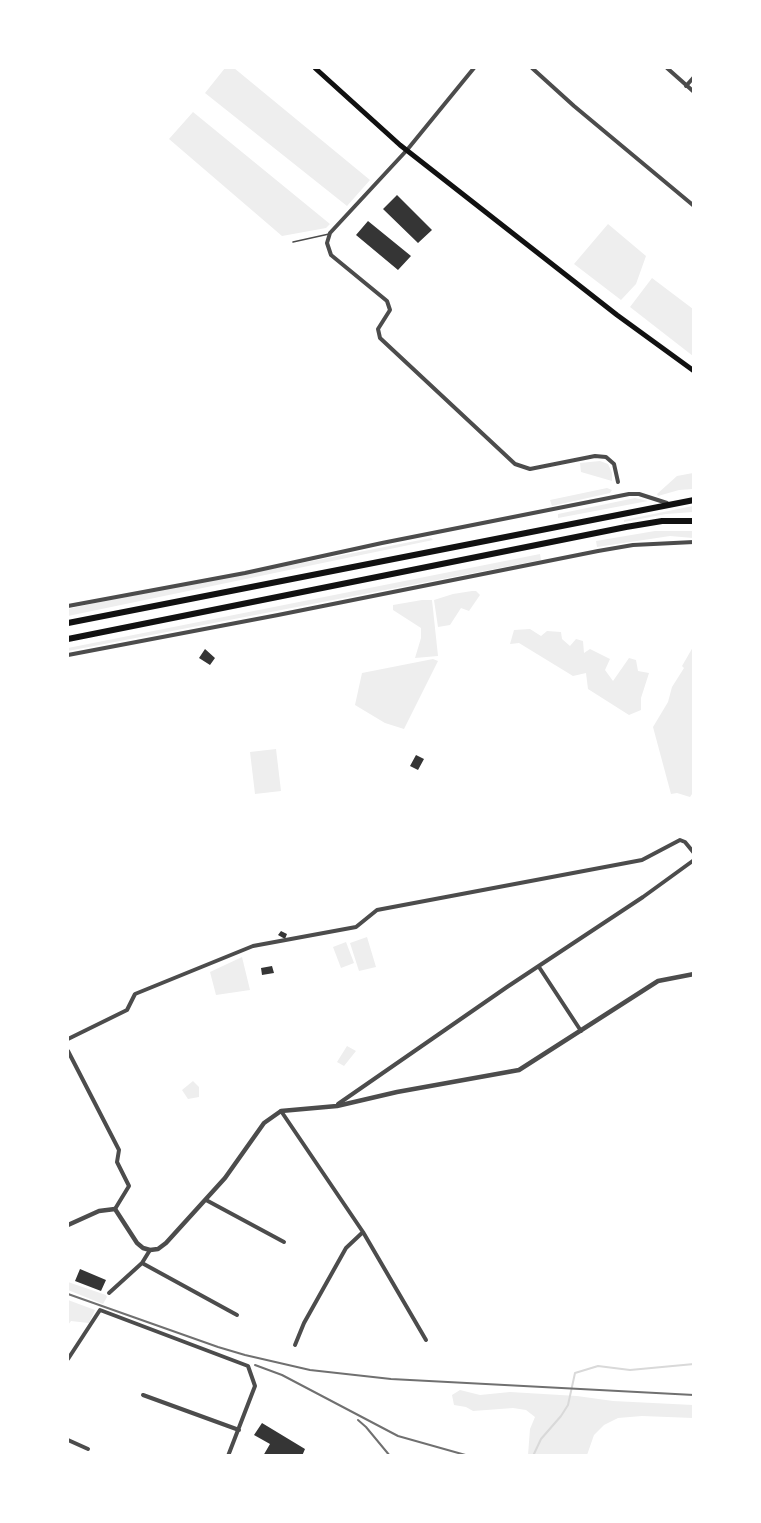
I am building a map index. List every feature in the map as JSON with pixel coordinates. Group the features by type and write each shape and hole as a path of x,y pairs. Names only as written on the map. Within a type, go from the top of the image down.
{"main road":[{"path":"315,68 406,150 617,315 693,371"},
{"path":"68,623 693,500"},
{"path":"68,639 605,531 662,521 693,521"}],"street":[{"path":"474,68 406,150 330,233 327,243 331,255 387,301 390,310 378,329 380,338 515,464 530,469 595,456 606,457 614,464 618,482"},
{"path":"532,68 693,206"},
{"path":"667,68 693,92"},
{"path":"686,86 693,77"},
{"path":"68,606 245,573 628,494 639,494 668,504"},
{"path":"68,655 598,551 633,545 693,542"},
{"path":"68,1039 127,1010 135,994 253,946 356,927 376,910 642,860 680,840 685,842 693,853"},
{"path":"337,1106 643,897 693,860"},
{"path":"539,967 581,1031"},
{"path":"115,1209 137,1243 150,1250 158,1249 225,1178 264,1123 281,1111 337,1106 397,1092 519,1070 658,981 693,974"},
{"path":"68,1051 119,1149 117,1162 129,1186 115,1209"},
{"path":"281,1111 363,1232 426,1340"},
{"path":"206,1200 284,1242"},
{"path":"68,1225 99,1211 115,1209"},
{"path":"295,1345 304,1323 346,1248 363,1232"},
{"path":"109,1293 114,1286 142,1263 150,1250"},
{"path":"142,1263 237,1315"},
{"path":"68,1359 100,1311 248,1366 255,1386 228,1455"},
{"path":"143,1395 239,1430"},
{"path":"68,1440 88,1449"}],"lane":[{"path":"293,242 330,233"}],"shaded area":[{"path":"225,68 234,68 370,180 347,206 205,93"},
{"path":"193,112 330,224 326,228 282,236 169,139"},
{"path":"608,224 646,256 636,284 621,300 574,264"},
{"path":"652,278 693,309 693,356 630,307"},
{"path":"600,461 608,464 612,473 612,481 581,472 580,463"},
{"path":"693,473 693,489 658,496 657,494 677,476"},
{"path":"607,488 612,490 610,493 552,506 550,500"},
{"path":"635,498 648,501 558,518 558,514"},
{"path":"693,506 693,512 666,514 624,522 624,520"},
{"path":"655,531 693,531 693,538 670,536 597,547 596,541"},
{"path":"431,538 433,540 68,616 68,609 95,603"},
{"path":"540,554 541,560 68,651 68,648"},
{"path":"472,591 480,595 469,611 461,608 450,625 438,627 434,600"},
{"path":"432,600 438,656 415,658 421,638 421,628 393,610 393,605"},
{"path":"530,629 541,636 547,631 561,632 562,639 570,646 576,639 583,641 584,653 590,649 610,659 605,670 613,681 629,658 636,660 638,671 649,673 641,698 641,710 629,715 588,689 586,673 573,676 519,643 510,644 514,630"},
{"path":"693,647 694,791 690,797 677,793 671,794 653,727 668,702 672,687"},
{"path":"433,659 438,661 404,729 385,723 355,705 362,673"},
{"path":"276,749 281,791 255,794 250,752"},
{"path":"367,937 376,967 359,971 350,943"},
{"path":"346,942 354,963 341,968 333,947"},
{"path":"242,957 250,990 216,995 210,972"},
{"path":"347,1046 356,1051 344,1066 337,1062"},
{"path":"193,1081 199,1087 199,1097 188,1099 182,1090"},
{"path":"68,1282 107,1297 103,1304 68,1290"},
{"path":"68,1300 95,1310 89,1323 71,1321 68,1325"},
{"path":"460,1390 480,1395 510,1392 693,1405 693,1418 642,1416 618,1418 604,1425 594,1435 587,1455 528,1455 530,1429 535,1417 526,1410 513,1408 473,1411 454,1405 452,1395"}],"building":[{"path":"397,195 432,230 418,243 383,209"},
{"path":"368,221 411,256 398,270 356,235"},
{"path":"205,649 215,658 210,665 199,658"},
{"path":"416,755 424,759 418,770 410,766"},
{"path":"281,931 287,934 285,939 278,935"},
{"path":"272,966 274,973 262,975 261,968"},
{"path":"80,1269 106,1280 101,1291 75,1281"},
{"path":"262,1423 305,1449 302,1456 263,1456 270,1444 254,1435"}],"waterway":[{"path":"533,1456 541,1439 568,1405 575,1373 598,1366 630,1370 694,1364"}],"railway":[{"path":"68,1294 218,1347 310,1370 391,1379 694,1395"},
{"path":"255,1365 282,1375 398,1436 469,1456"},
{"path":"358,1420 390,1456"}]}
